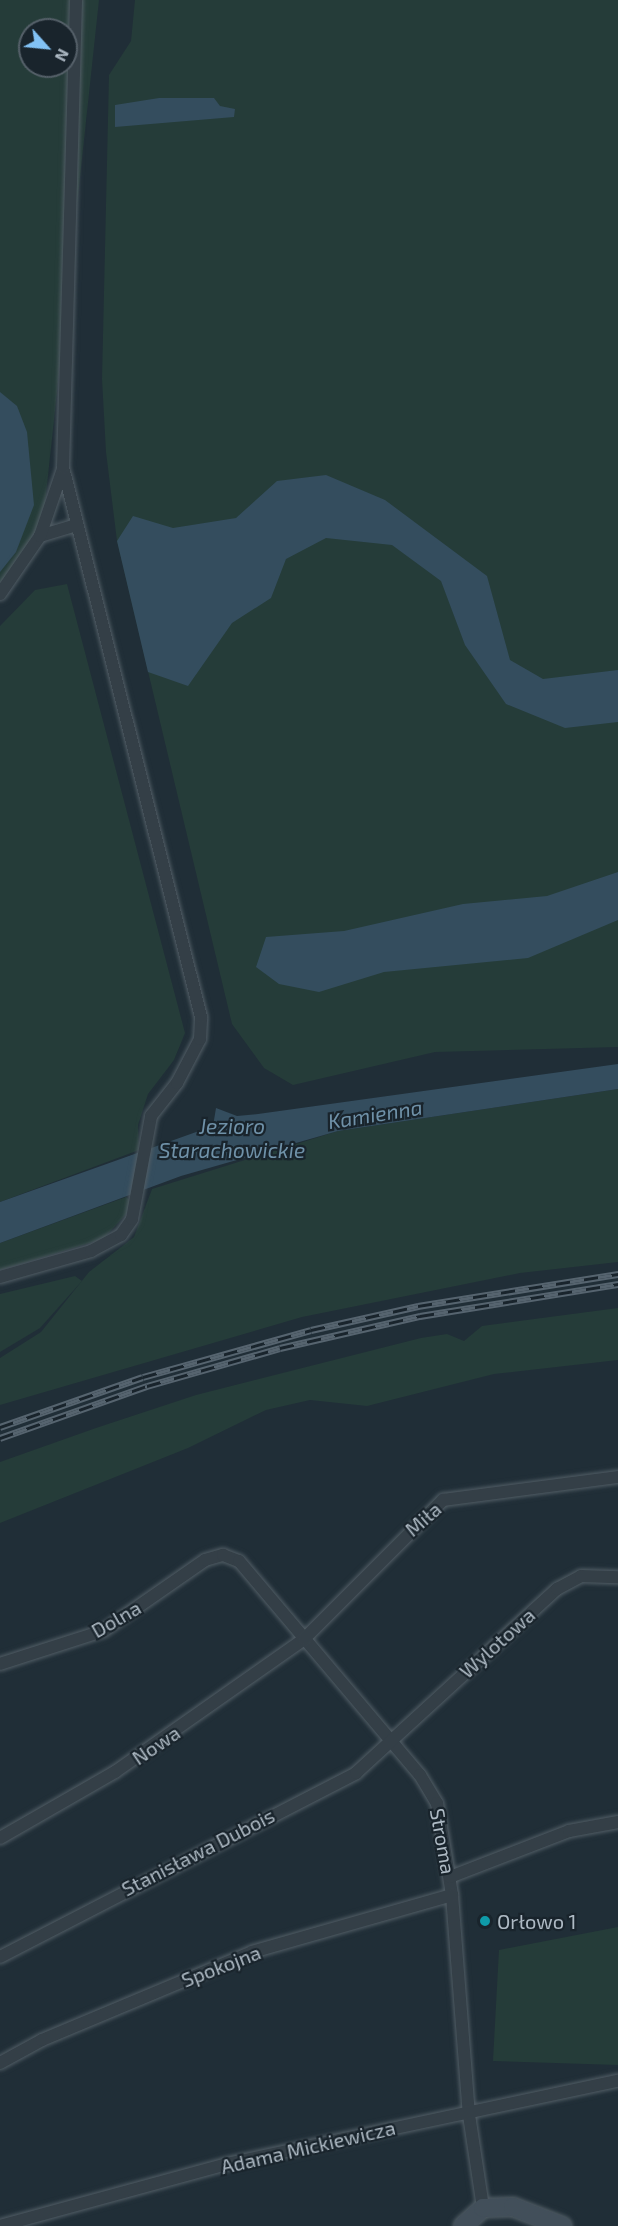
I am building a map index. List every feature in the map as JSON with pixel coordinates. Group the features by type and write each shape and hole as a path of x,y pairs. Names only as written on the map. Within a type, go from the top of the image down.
{"street":[{"path":"0,1277 91,1251 121,1235 137,1198 151,1116 190,1061 200,1039 201,1017 63,467 76,0"},
{"path":"0,594 40,536 63,467"},
{"path":"40,536 76,525"},
{"name":"Miła","path":"304,1639 443,1500 618,1477"},
{"name":"Stroma","path":"223,1555 240,1561 431,1790 450,1877 469,2115 483,2208"},
{"name":"Dolna","path":"0,1664 103,1630 205,1560 223,1555"},
{"name":"Wylotowa","path":"392,1743 557,1589 581,1576 618,1577"},
{"name":"Nowa","path":"0,1838 115,1772 304,1639"},
{"name":"Stanisława Dubois","path":"0,1957 356,1773 392,1743"},
{"path":"450,1877 569,1831 618,1822"},
{"name":"Spokojna","path":"0,2063 52,2035 252,1952 452,1896"},
{"name":"Adama Mickiewicza","path":"0,2226 226,2164 469,2115 618,2081"},
{"path":"463,2226 483,2208 513,2207 562,2226"}],"green space":[{"path":"0,0 99,0 41,541 0,582"},
{"path":"135,0 618,0 618,1047 435,1052 293,1085 264,1068 232,1024 117,541 106,452 102,379 109,75 131,41"},
{"path":"67,584 185,1033 174,1060 148,1094 138,1125 139,1150 0,1202 0,626 35,590"},
{"path":"618,1089 618,1262 520,1273 302,1317 0,1405 0,1358 41,1332 89,1272 134,1237 152,1189 338,1131"},
{"path":"126,1197 132,1202 130,1210 103,1239 0,1270 0,1243"},
{"path":"75,1276 82,1281 40,1328 0,1352 0,1294"},
{"path":"618,1308 618,1360 494,1374 367,1406 310,1400 266,1410 188,1448 0,1523 0,1462 96,1428 196,1395 421,1338 447,1334 464,1341 482,1326"},
{"path":"618,1927 618,2065 493,2061 499,1950"}],"water":[{"path":"159,98 214,98 220,106 235,109 234,117 115,127 115,105"},
{"path":"0,392 17,406 27,432 34,505 16,552 0,572"},
{"path":"326,475 385,500 487,576 510,660 543,679 618,670 618,722 565,728 506,704 465,645 441,581 392,545 326,538 286,559 271,598 232,623 188,686 148,672 117,541 133,516 173,528 236,518 277,481"},
{"path":"618,872 618,920 528,958 384,972 319,992 279,984 256,967 266,937 344,931 463,904 547,896"},
{"name":"Jezioro Starachowickie","path":"618,1064 618,1089 338,1131 181,1176 0,1243 0,1202 213,1126 216,1108 237,1116 258,1114"}],"railway":[{"path":"0,1427 143,1377 311,1330 418,1306 618,1274"},
{"path":"0,1438 147,1386 280,1348 420,1316 618,1284"}],"place":[{"name":"Orłowo 1","path":"485,1921"}],"water label":[{"name":"Kamienna","path":"375,1114"}]}
